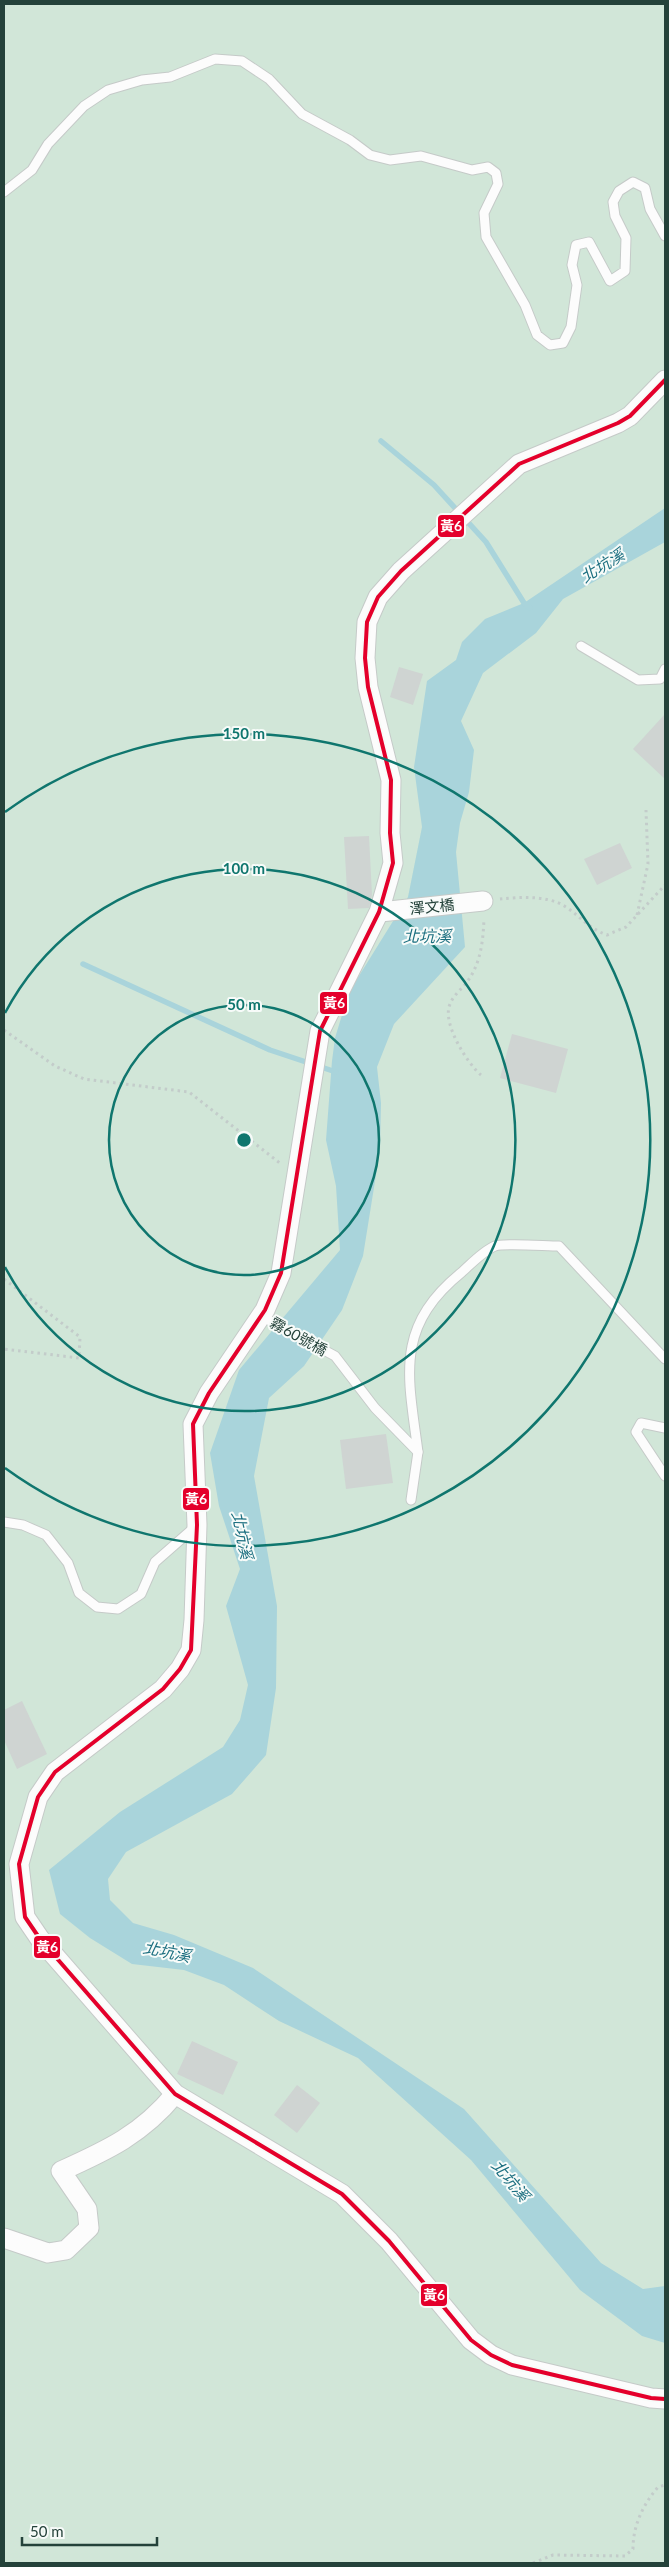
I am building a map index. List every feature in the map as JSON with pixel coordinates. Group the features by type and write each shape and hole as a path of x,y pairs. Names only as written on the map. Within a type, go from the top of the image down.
{"street":[{"path":"665,380 630,416 519,464 401,571 378,597 368,622 365,658 368,687 391,780 390,834 393,863 379,912 320,1031 281,1273 262,1316 209,1393 193,1424 197,1525 194,1620 191,1650 180,1669 163,1689 55,1772 38,1797 19,1864 25,1917 40,1939 176,2094 342,2194 389,2241 470,2340 491,2355 512,2365 651,2398 665,2399"},
{"name":"澤文橋","path":"380,912 484,901"},
{"path":"4,2238 48,2253 66,2250 89,2228 88,2209 61,2171 111,2149 138,2132 176,2094"}],"lane":[{"path":"4,192 32,170 48,144 84,106 108,90 142,80 170,77 215,59 242,61 269,79 302,114 350,140 370,155 390,160 421,156 472,170 488,167 496,173 498,184 484,213 486,237 525,305 537,335 550,346 563,343 571,327 576,285 572,266 576,244 588,242 610,281 625,271 626,238 615,216 613,202 619,191 633,182 645,188 650,208 665,236"},
{"path":"581,646 638,680 660,679 665,669"},
{"path":"412,1500 418,1452 409,1388 409,1351 420,1321 436,1298 456,1277 495,1246 559,1246 665,1359"},
{"name":"霧60號橋","path":"262,1316 335,1356 375,1408 418,1452"},
{"path":"665,1428 641,1423 636,1432 665,1476"},
{"path":"4,1522 23,1525 46,1534 68,1563 79,1593 96,1607 118,1609 141,1594 155,1562 197,1525"}],"path":[{"path":"637,915 648,864 646,810"},
{"path":"481,1075 471,1066 454,1036 448,1009 452,998 474,973 483,944 484,901 528,896 564,906 592,930 607,936 626,927 665,884"},
{"path":"4,1030 54,1066 84,1079 189,1092 296,1176"},
{"path":"4,1280 80,1338 79,1358 4,1349"},
{"path":"533,2563 553,2555 625,2556 633,2549 633,2536 644,2504 658,2487 665,2485"}],"green space":[{"path":"4,4 665,4 665,2563 4,2563"}],"water":[{"name":"北坑溪","path":"665,508 665,542 563,599 536,633 483,673 461,721 474,750 469,792 460,823 456,852 465,947 394,1024 377,1067 381,1103 380,1150 363,1256 342,1310 304,1366 269,1398 254,1476 277,1606 276,1688 266,1755 232,1794 126,1852 108,1879 110,1900 133,1923 174,1935 253,1968 464,2109 601,2263 643,2289 665,2286 665,2343 642,2336 580,2290 471,2160 358,2058 279,2021 224,1985 184,1970 132,1964 90,1938 60,1914 49,1870 120,1812 223,1747 240,1720 248,1685 226,1606 240,1569 219,1506 210,1453 239,1370 340,1250 336,1186 326,1140 335,1038 349,992 408,897 422,827 414,767 427,681 456,660 462,642 485,619 524,603"}],"building":[{"path":"399,667 423,674 413,705 390,697"},
{"path":"665,714 665,779 633,749"},
{"path":"369,836 372,895 369,908 348,909 344,837"},
{"path":"620,843 632,868 597,885 584,859"},
{"path":"512,1034 568,1049 556,1093 500,1078"},
{"path":"386,1434 393,1483 346,1489 340,1440"},
{"path":"22,1701 47,1754 17,1769 4,1740 4,1710"},
{"path":"192,2041 238,2062 223,2095 177,2074"},
{"path":"297,2085 320,2103 297,2133 274,2115"}],"waterway":[{"path":"381,441 434,485 486,542 524,603 530,608"},
{"path":"83,964 270,1050 336,1072"}],"transit line":[{"name":"黃6","path":"665,380 630,416 618,423 519,464 401,571 378,597 367,622 365,658 368,687 391,780 390,833 393,863 379,912 320,1031 281,1273 265,1310 209,1393 193,1424 197,1525 191,1650 180,1669 163,1689 55,1772 38,1797 19,1864 25,1917 40,1939 175,2094 342,2194 389,2241 471,2340 491,2355 512,2365 651,2398 665,2399"}]}
